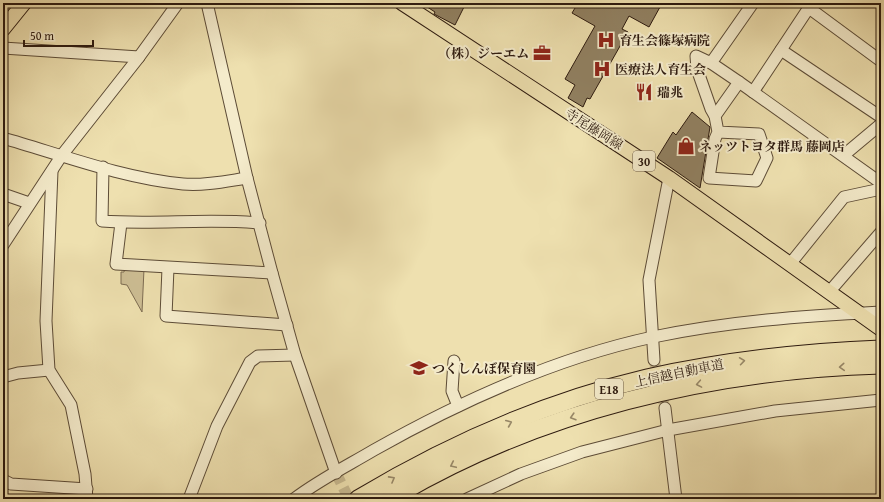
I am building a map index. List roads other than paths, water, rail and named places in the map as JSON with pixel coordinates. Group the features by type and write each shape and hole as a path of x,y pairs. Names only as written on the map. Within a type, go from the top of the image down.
{"highway":[{"name":"上信越自動車道","path":"358,499 405,472 473,438 520,418 603,390 646,378 738,361 832,351 881,349"},
{"name":"上信越自動車道","path":"390,499 439,472 480,452 529,432 610,406 687,386 740,377 824,368 881,365"}],"main road":[{"path":"3,30 24,3"},
{"name":"寺尾藤岡線","path":"402,3 669,178 830,291 881,329"}],"street":[{"path":"3,245 62,155 139,57 178,3"},
{"path":"207,3 247,178 260,223 272,274 295,355 336,473"},
{"path":"711,63 753,3"},
{"path":"753,92 811,6 881,61"},
{"path":"3,48 139,57"},
{"path":"781,50 881,117"},
{"path":"718,132 759,134 767,158 756,181 709,178 715,138 718,132 715,116 711,109 697,69 696,56 711,63 739,82 844,155 881,183"},
{"path":"715,116 739,82"},
{"path":"844,155 881,124"},
{"path":"3,138 142,177 185,184 224,182 247,178"},
{"path":"103,167 102,221 227,220 260,223"},
{"path":"3,480 11,484 86,494 85,474 71,405 49,370 46,321 52,171"},
{"path":"654,360 652,338 653,321 649,280 669,178"},
{"path":"790,264 835,206 844,197 881,189"},
{"path":"3,194 29,204"},
{"path":"121,222 116,264 272,274"},
{"path":"830,291 881,232"},
{"path":"168,268 166,316 287,325"},
{"path":"294,499 317,482 336,473 390,441 458,406 557,365 652,338 751,321 790,317 881,312"},
{"path":"189,499 216,426 250,362 258,356 295,355"},
{"path":"454,361 452,392 458,406"},
{"path":"3,377 18,373 49,370"},
{"path":"467,499 522,474 582,452 668,430 775,411 881,400"},
{"path":"665,408 676,499"}],"tunnel":[{"path":"654,360 665,408"},
{"path":"336,473 349,499"}],"place":[{"name":"育生会篠塚病院","path":"606,40"},
{"name":"（株）ジーエム","path":"542,53"},
{"name":"医療法人育生会","path":"602,69"},
{"name":"瑞兆","path":"644,92"},
{"name":"ネッツトヨタ群馬 藤岡店","path":"686,146"},
{"name":"つくしんぼ保育園","path":"419,368"}]}
